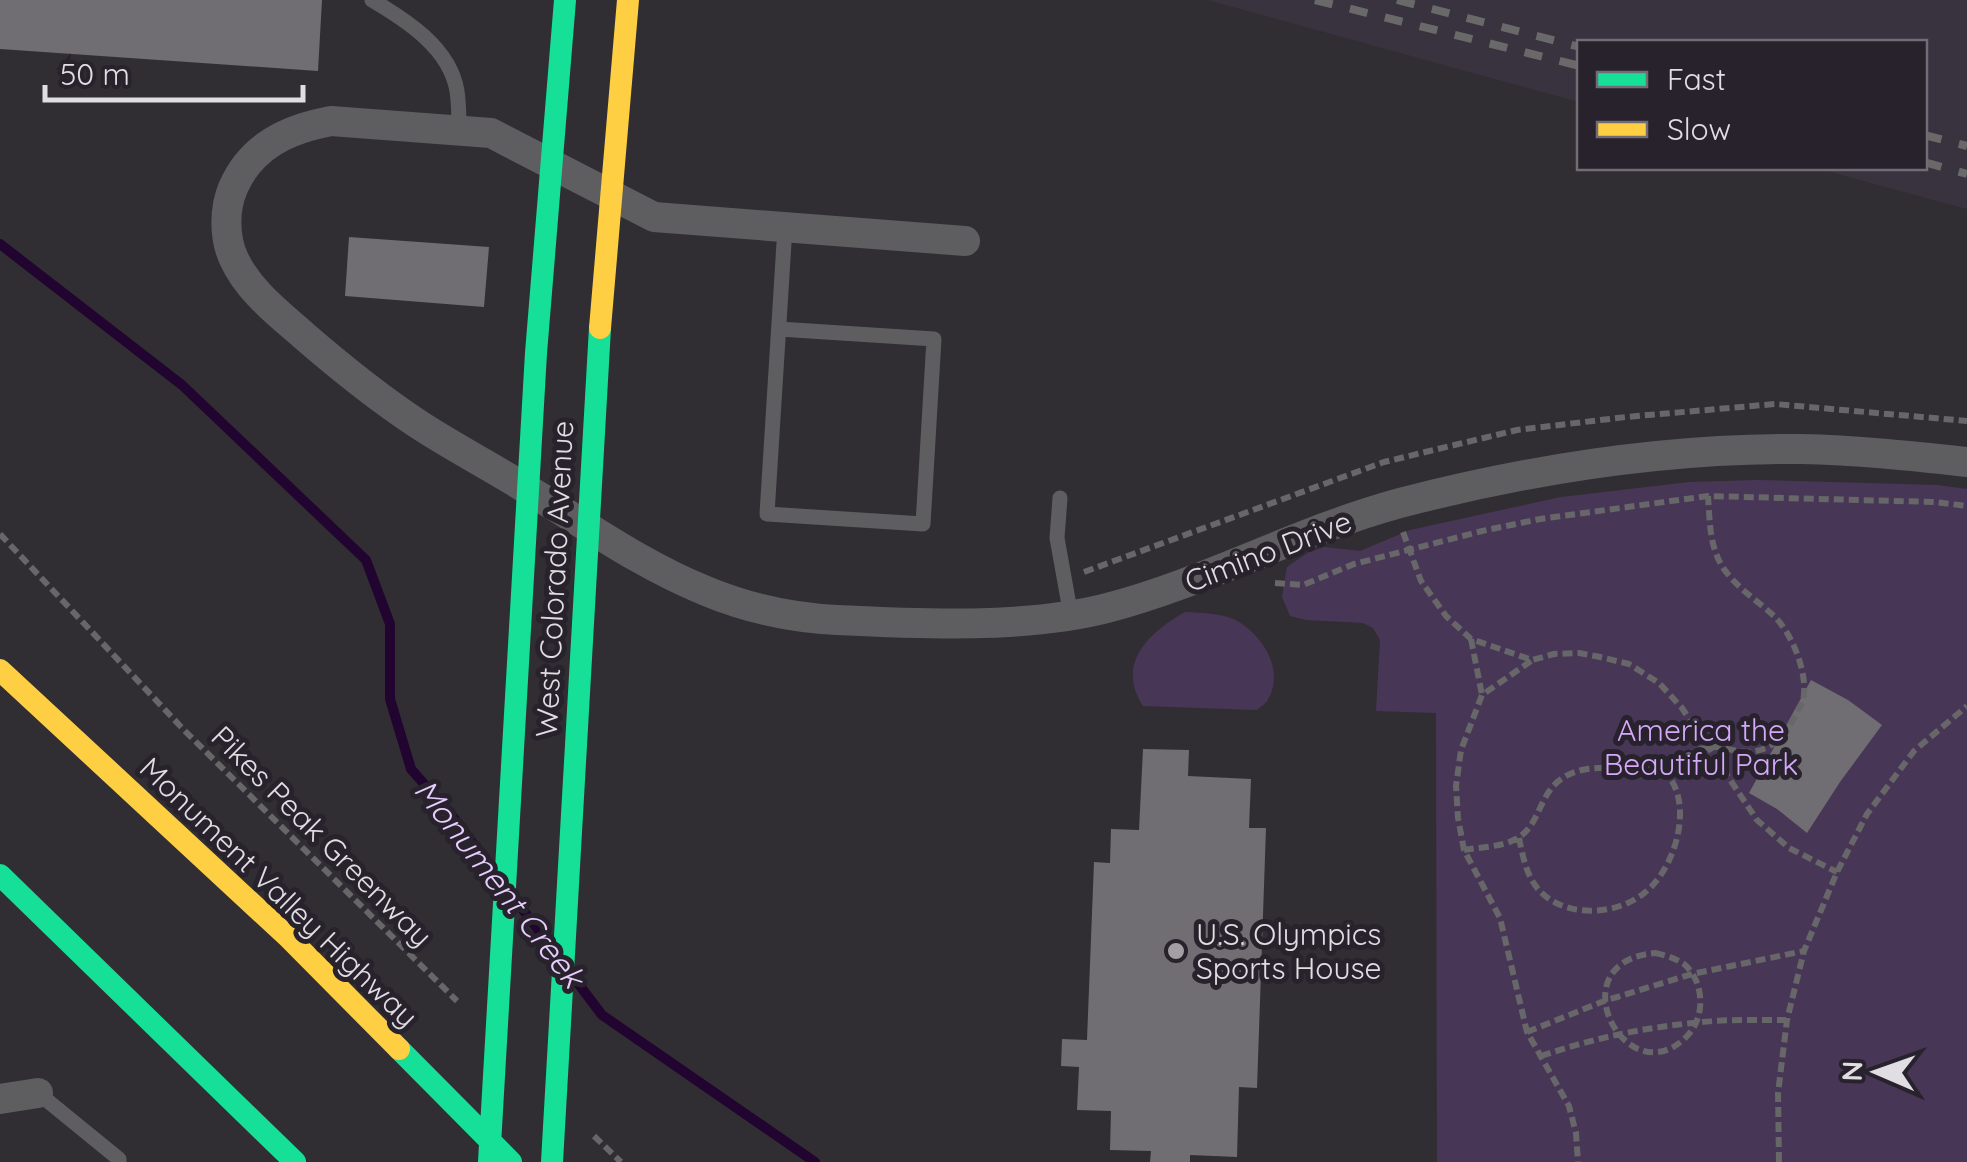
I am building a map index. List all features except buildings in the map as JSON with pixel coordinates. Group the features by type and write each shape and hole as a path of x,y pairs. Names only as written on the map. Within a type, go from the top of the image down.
{"main road":[{"name":"West Colorado Avenue","path":"489,1162 536,352 565,0"},
{"name":"West Colorado Avenue","path":"552,1162 598,354 628,0"},
{"name":"Monument Valley Highway","path":"0,670 289,938 510,1162"},
{"path":"0,874 295,1162"}],"street":[{"name":"Cimino Drive","path":"460,131 331,122 308,126 267,144 250,160 228,200 228,238 233,257 272,308 356,380 420,425 634,556 706,591 756,608 831,620 1038,620 1107,608 1188,582 1394,505 1616,460 1784,450 1967,462"},
{"path":"460,131 492,133 654,217 965,240"},
{"path":"0,1099 38,1093"}],"lane":[{"path":"372,0 438,49 457,87 460,131"},
{"path":"778,329 934,339 923,524 767,514 778,329 785,226"},
{"path":"1060,498 1056,538 1071,616"},
{"path":"38,1093 119,1162"}],"path":[{"path":"1064,580 1370,466 1517,430 1775,404 1967,421"},
{"path":"1268,583 1303,584 1408,549 1540,519 1708,496 1967,506"},
{"path":"1464,850 1519,838 1540,810 1546,792 1576,772 1603,766 1628,769 1658,765 1708,747 1747,752 1764,749 1784,737 1803,700 1796,649 1778,619 1726,572 1710,530 1708,496"},
{"path":"1401,526 1421,581 1446,616 1471,640 1532,660"},
{"name":"Pikes Peak Greenway","path":"0,534 184,730 457,1001"},
{"path":"1471,640 1482,695 1461,750 1456,786 1464,850 1500,918 1527,1032 1569,1106 1578,1162"},
{"path":"1482,695 1532,660 1554,654 1579,652 1628,664 1660,683 1682,708 1757,820 1789,848 1837,872"},
{"path":"1779,1162 1778,1093 1787,1020 1804,950 1867,814 1914,750 1967,706"},
{"path":"1519,838 1533,883 1548,898 1568,908 1590,911 1628,903 1655,883 1675,849 1680,807 1673,782 1658,765"},
{"path":"1527,1032 1692,974 1804,950"},
{"path":"1655,952 1684,964 1699,990 1700,1008 1697,1022 1676,1046 1646,1052 1618,1035 1604,1002 1606,982 1618,966 1634,954 1655,952"},
{"path":"1542,1056 1575,1044 1697,1022 1787,1020"},
{"path":"594,1135 621,1162"}],"shaded area":[{"path":"1207,0 1967,0 1967,209 1823,170 1927,170 1927,40 1577,40 1577,101"}],"green space":[{"name":"America the Beautiful Park","path":"1758,480 1967,489 1967,1162 1437,1162 1436,713 1376,711 1380,640 1373,628 1363,623 1290,616 1282,597 1287,567 1324,547 1360,551 1410,530 1561,497 1690,482"},
{"path":"1185,612 1233,619 1261,642 1274,676 1265,704 1257,710 1143,706 1133,676 1140,650 1160,629"}],"waterway":[{"name":"Monument Creek","path":"0,244 182,385 366,560 390,624 390,699 411,769 489,865"},
{"name":"Monument Creek","path":"520,906 549,944"},
{"name":"Monument Creek","path":"577,982 602,1015 815,1162"}],"railway":[{"path":"1315,0 1577,65"},
{"path":"1397,0 1577,46"},
{"path":"1927,136 1967,146"},
{"path":"1927,163 1967,174"}],"traffic: fast":[{"path":"489,1162 536,353 565,0"},
{"path":"552,1162 600,328"},
{"path":"0,875 295,1162"},
{"path":"399,1049 511,1162"}],"traffic: slow":[{"path":"600,328 628,0"},
{"path":"0,670 289,938 399,1049"}],"place":[{"name":"U.S. Olympics Sports House","path":"1176,951"}]}
